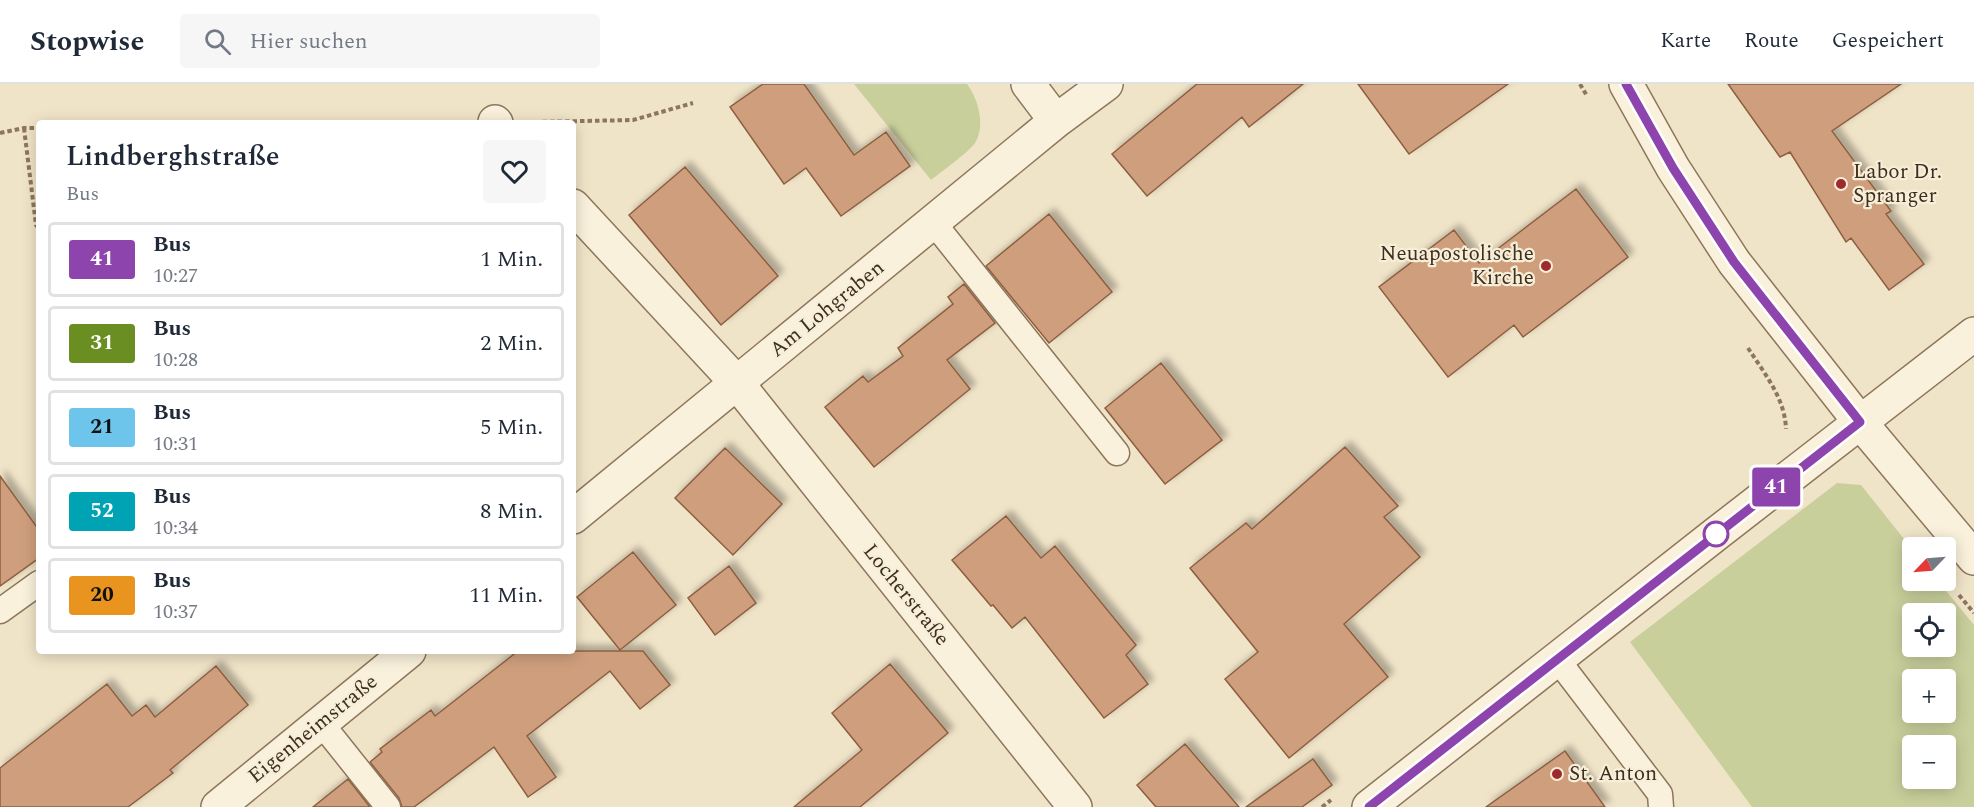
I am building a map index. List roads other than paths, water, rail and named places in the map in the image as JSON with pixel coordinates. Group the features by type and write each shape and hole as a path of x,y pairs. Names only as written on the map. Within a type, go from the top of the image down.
{"street":[{"path":"1028,84 1056,122"},
{"name":"Am Lohgraben","path":"737,383 1056,122 1106,84"},
{"path":"1626,84 1673,168 1734,262 1860,422 1974,558"},
{"path":"576,209 737,383 576,515"},
{"path":"1369,807 1974,334"},
{"name":"Locherstraße","path":"737,383 1075,807"},
{"name":"Eigenheimstraße","path":"218,807 405,654"}],"lane":[{"path":"933,222 1117,453"},
{"path":"0,611 36,586"},
{"path":"1557,659 1660,794 1661,807"},
{"path":"321,723 388,807"}],"place":[{"name":"Labor Dr. Spranger","path":"1841,184"},
{"name":"Neuapostolische Kirche","path":"1546,266"},
{"name":"St. Anton","path":"1557,774"}]}
